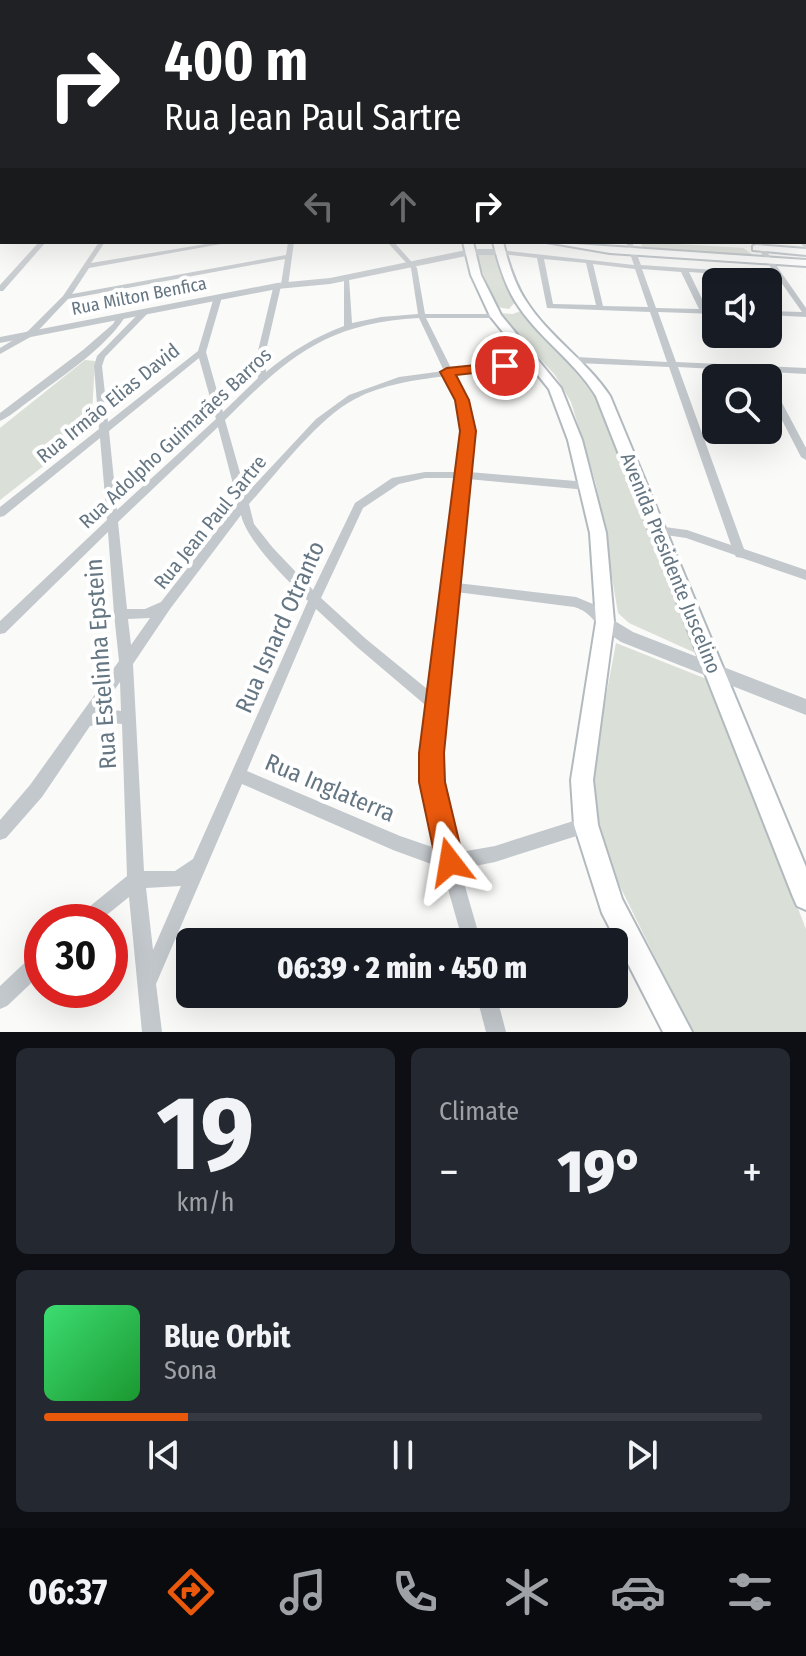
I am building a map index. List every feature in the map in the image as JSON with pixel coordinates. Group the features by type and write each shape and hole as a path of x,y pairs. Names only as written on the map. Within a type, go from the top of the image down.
{"main road":[{"path":"583,244 806,263"},
{"path":"724,244 806,249"},
{"name":"Avenida Presidente Juscelino","path":"499,247 506,273 521,303 577,360 603,396 806,897"},
{"path":"470,251 476,275 496,316 562,402 587,486 598,533 605,622 582,780 586,825 611,904 678,1032"},
{"path":"489,299 504,312 518,311 521,303"}],"street":[{"path":"0,289 41,244"},
{"path":"0,352 31,333 66,297 101,244"},
{"path":"87,266 217,244"},
{"path":"262,377 261,355 291,244"},
{"path":"392,244 411,264 422,317 466,412 468,431 437,706 432,782 468,928"},
{"path":"759,245 775,268"},
{"path":"470,251 499,247 589,262 702,271"},
{"path":"631,247 740,554"},
{"name":"Rua Milton Benfica","path":"0,340 281,285 346,278 470,251"},
{"path":"66,297 289,256"},
{"path":"540,256 547,304 702,311"},
{"path":"589,262 600,308"},
{"path":"684,270 702,307"},
{"path":"346,278 348,326"},
{"path":"782,278 806,314"},
{"path":"218,297 202,352 249,525 266,549 333,620 437,706"},
{"path":"82,354 101,356 145,312"},
{"path":"782,313 806,314"},
{"name":"Rua Adolpho Guimarães Barros","path":"0,629 220,421 262,377 301,347 348,326 422,317 496,316"},
{"path":"0,418 120,323 121,317"},
{"name":"Rua Irmão Elias David","path":"0,513 202,352"},
{"name":"Rua Estelinha Epstein","path":"101,356 98,366 99,393 105,428 126,663 136,880 152,1032"},
{"path":"577,360 702,367"},
{"name":"Rua Jean Paul Sartre","path":"0,832 23,809 166,605 242,505 319,421 340,405 372,388 402,379 534,363"},
{"path":"782,372 806,371"},
{"path":"782,411 806,457"},
{"name":"Rua Isnard Otranto","path":"147,984 315,598 359,506 371,496 411,477 463,475 587,486"},
{"path":"657,530 687,534 806,575"},
{"path":"451,587 576,602 589,608 627,637 806,707"},
{"path":"576,602 594,595 602,587"},
{"path":"120,614 146,614 166,605"},
{"path":"86,720 109,716 128,718"},
{"name":"Rua Inglaterra","path":"238,775 399,844 450,862 495,854 586,825"},
{"path":"106,904 136,880 177,879 197,866"},
{"path":"0,999 24,977"},
{"path":"490,1008 496,1032"}],"shaded area":[{"path":"641,245 743,248 752,254 645,249"},
{"path":"475,254 496,255 516,301 509,309 497,307"},
{"path":"523,310 598,393 702,656 629,623 618,613 596,484 571,402 555,375 498,313 513,314"},
{"path":"85,360 95,361 91,429 0,500 0,428"},
{"path":"616,643 709,680 806,929 806,1032 692,1032 601,848 593,814 591,776"}],"route":[{"path":"450,862 432,782 432,753 468,431 462,400 447,372 505,366"}]}
